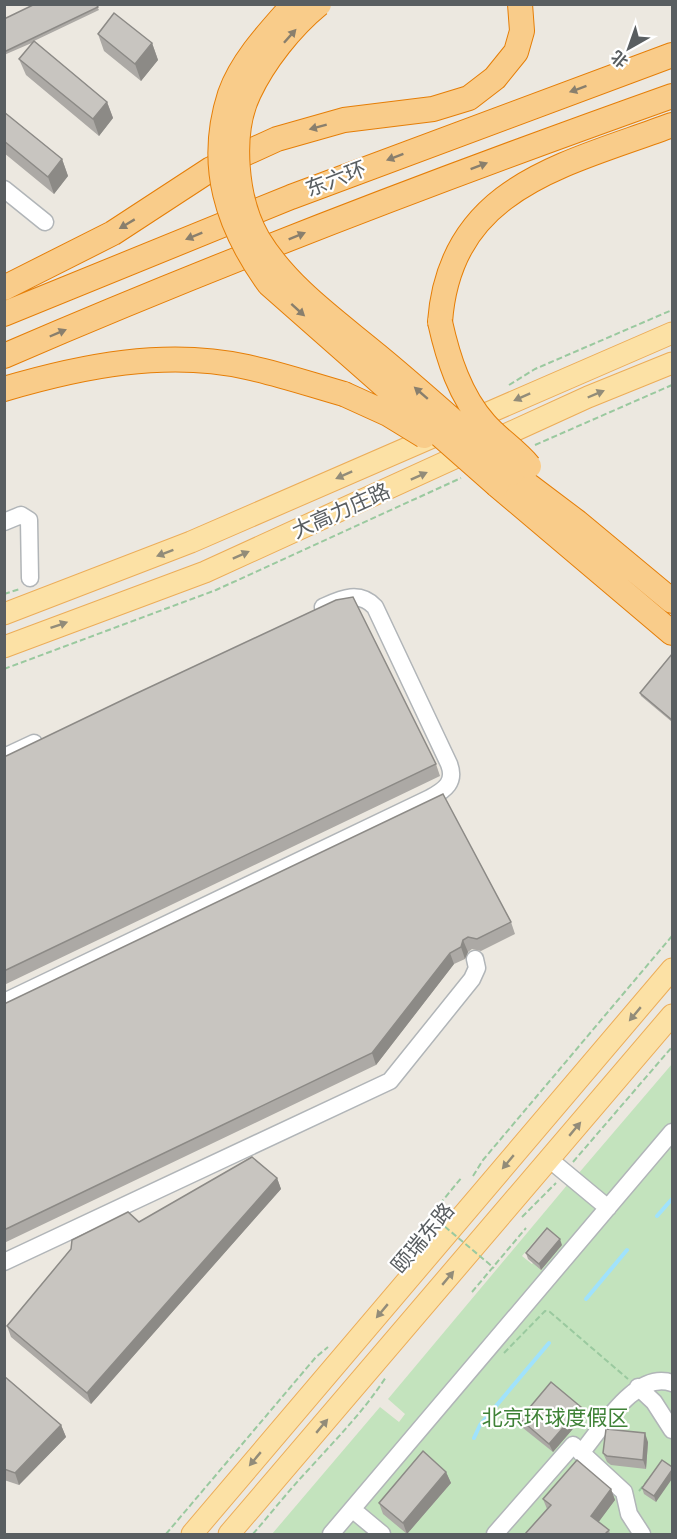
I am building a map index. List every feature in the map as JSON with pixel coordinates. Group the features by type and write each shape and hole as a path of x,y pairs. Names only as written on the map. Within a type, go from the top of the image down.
{"highway":[{"path":"294,4 251,56 231,93 220,165 230,216 247,253 269,284 518,468"},
{"path":"319,4 270,57 248,95 239,131 237,160 241,197 257,238 283,273 315,304 518,468 577,522 672,601"},
{"path":"4,288 113,233 220,165 277,139 345,120 433,109 469,98 495,78 516,52 522,31 520,4"},
{"name":"东六环","path":"4,314 291,196 672,55"},
{"name":"东六环","path":"4,356 321,227 520,150 672,96"},
{"path":"672,125 556,170 502,197 474,224 454,256 442,294 440,322 446,352 467,400 485,425 518,468 672,633"},
{"path":"4,389 68,370 164,359 245,366 344,394 415,429 518,468"}],"main road":[{"name":"大高力庄路","path":"4,614 191,542 672,333"},
{"name":"大高力庄路","path":"4,647 205,572 588,398 672,363"},
{"name":"颐瑞东路","path":"192,1534 672,969"},
{"path":"229,1534 557,1166 672,1015"}],"street":[{"path":"4,189 45,222"},
{"path":"4,522 21,514 29,520 30,578"},
{"path":"4,1002 427,800 449,784 452,776 449,764 375,607 364,599 349,597 304,616"},
{"path":"4,757 47,736"},
{"path":"4,1262 390,1080 472,979 477,968 475,959"},
{"path":"331,1534 672,1132"},
{"path":"557,1166 608,1208"},
{"path":"581,1453 638,1387 653,1381 672,1383"},
{"path":"638,1387 654,1402 672,1430"},
{"path":"495,1534 573,1445 626,1500 642,1534"},
{"path":"352,1509 382,1534"}],"path":[{"path":"518,468 672,385"},
{"path":"4,669 216,590 466,476"},
{"path":"473,1177 483,1160 672,936"},
{"path":"520,1219 541,1201 557,1166 672,1047"},
{"path":"411,1239 462,1177"},
{"name":"颐瑞东路","path":"437,1222 445,1212"},
{"path":"430,1215 494,1268"},
{"path":"472,1292 526,1228"},
{"path":"483,1262 491,1254"},
{"path":"500,1354 508,1352 545,1311 550,1312 638,1387"},
{"path":"166,1534 316,1357 330,1346"},
{"path":"253,1534 310,1467 369,1404 387,1376"},
{"path":"626,1500 651,1474 655,1477"}],"green space":[{"name":"北京环球度假区","path":"672,1064 672,1534 272,1534 380,1407 399,1422 405,1414 388,1399 568,1184 586,1201 597,1188 578,1174","holes":["546,1228 556,1237 532,1264 522,1256"]}],"building":[{"path":"35,4 96,4 98,7 4,52 4,19"},
{"path":"114,13 152,43 135,64 98,34"},
{"path":"34,41 107,102 93,119 19,59"},
{"path":"4,112 62,159 48,177 4,141"},
{"path":"353,597 436,764 4,971 4,757 336,600"},
{"path":"672,654 672,720 640,693"},
{"path":"443,794 511,922 477,939 468,937 463,940 461,947 450,953 372,1053 4,1230 4,1004"},
{"path":"252,1157 277,1178 87,1393 7,1326 71,1249 72,1240 128,1212 139,1222"},
{"path":"547,1228 560,1239 539,1264 526,1253"},
{"path":"4,1376 61,1425 15,1473 4,1469"},
{"path":"551,1382 581,1407 549,1444 520,1419"},
{"path":"606,1429 645,1433 643,1460 607,1456 603,1453"},
{"path":"423,1451 446,1472 403,1523 379,1503"},
{"path":"577,1460 611,1489 591,1516 609,1530 605,1534 525,1534 551,1505 543,1499"},
{"path":"662,1460 672,1467 672,1470 654,1496 642,1488"}],"waterway":[{"path":"657,1216 672,1199"},
{"path":"586,1299 627,1250"},
{"path":"474,1438 480,1425 549,1343"}]}
